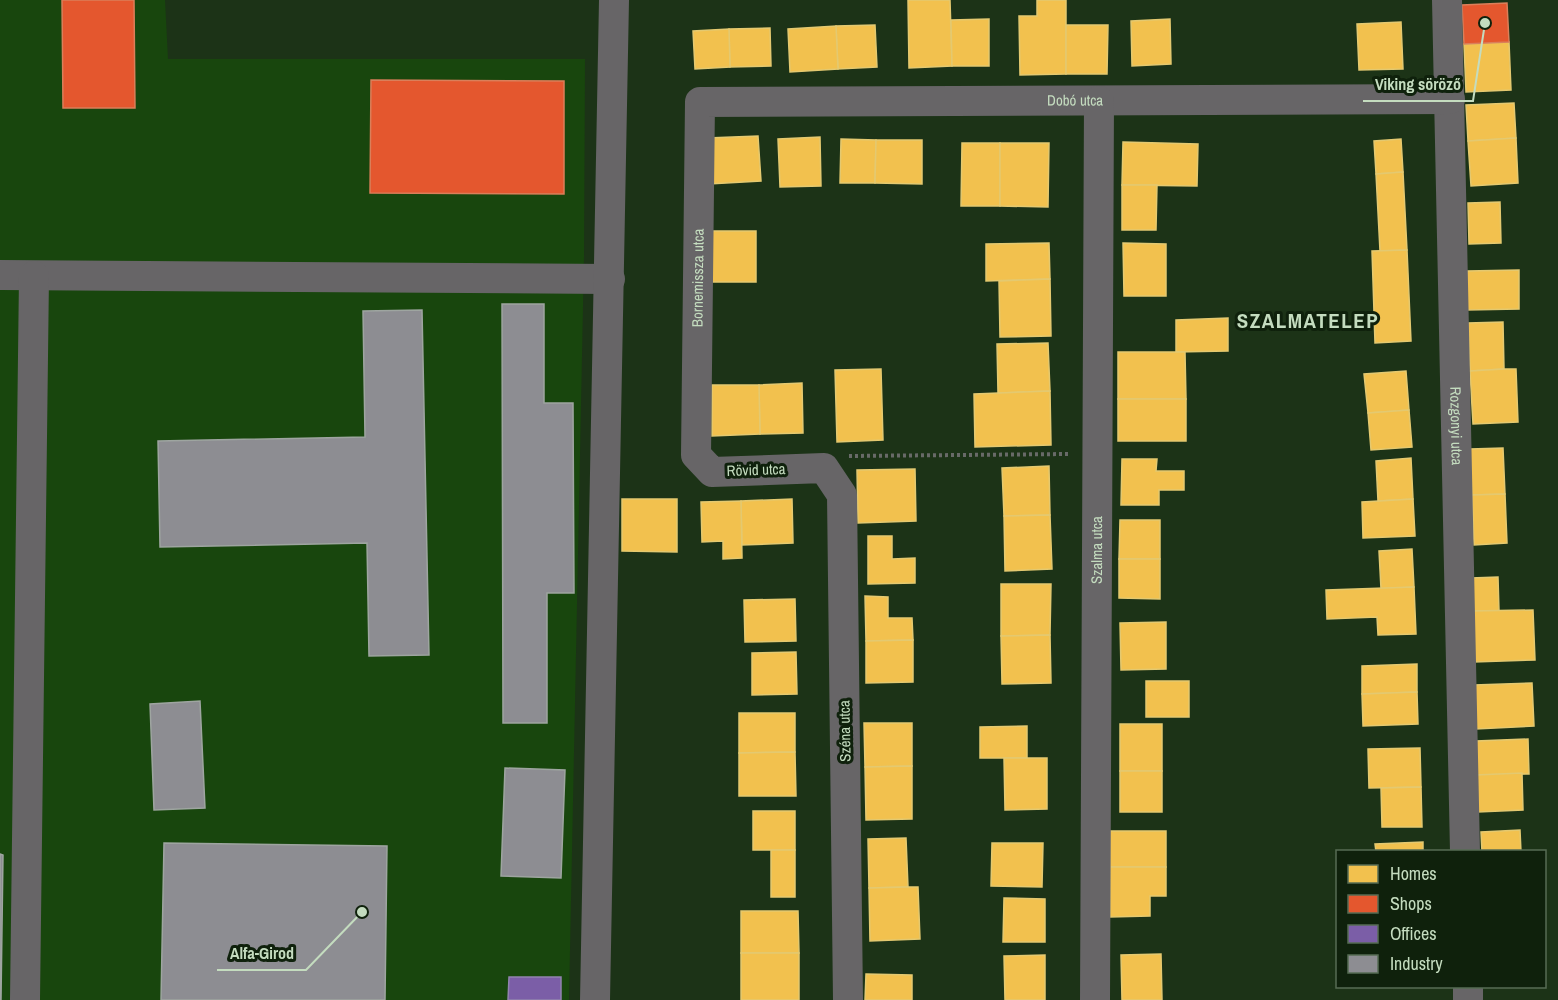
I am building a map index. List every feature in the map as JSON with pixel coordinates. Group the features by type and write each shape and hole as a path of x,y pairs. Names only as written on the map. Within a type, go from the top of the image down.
{"street":[{"path":"595,1000 614,0"},
{"name":"Rozgonyi utca","path":"1447,0 1465,850"},
{"name":"Dobó utca","path":"700,102 1450,99"},
{"name":"Szalma utca","path":"1095,1000 1099,101"},
{"name":"Bornemissza utca","path":"696,454 700,102"},
{"path":"0,275 609,279"},
{"path":"24,1000 34,276"},
{"name":"Rövid utca","path":"696,454 712,472 824,468"},
{"name":"Széna utca","path":"824,468 842,495 848,1000"}],"path":[{"path":"824,468 852,455 1097,454"}],"shaded area":[{"path":"0,0 165,0 168,59 585,59 584,257 569,1000 0,1000"}],"building: Homes":[{"path":"908,0 950,0 952,66 909,68"},
{"path":"1037,0 1066,0 1066,74 1020,75 1019,16 1037,16"},
{"path":"989,19 989,66 952,66 951,20"},
{"path":"1170,19 1171,64 1132,66 1131,21"},
{"path":"1401,22 1403,69 1359,70 1357,24"},
{"path":"875,25 877,67 838,69 836,26"},
{"path":"1066,25 1108,25 1107,74 1066,74"},
{"path":"836,26 838,69 790,72 788,29"},
{"path":"770,28 771,66 730,67 729,29"},
{"path":"729,29 730,67 695,69 693,31"},
{"path":"1509,42 1511,90 1466,92 1464,44"},
{"path":"1514,103 1516,138 1468,141 1466,105"},
{"path":"758,136 761,181 709,184 707,138"},
{"path":"820,137 821,186 780,187 778,139"},
{"path":"1516,138 1518,183 1471,186 1468,141"},
{"path":"841,139 876,140 875,183 840,183"},
{"path":"1401,139 1403,172 1376,174 1374,141"},
{"path":"876,140 922,140 922,184 875,183"},
{"path":"1123,142 1198,144 1197,186 1122,185"},
{"path":"962,143 1000,143 1000,206 961,206"},
{"path":"1000,143 1049,143 1048,207 1000,206"},
{"path":"1403,172 1407,250 1380,251 1376,174"},
{"path":"1122,185 1157,185 1156,230 1122,230"},
{"path":"1500,202 1501,243 1469,244 1468,203"},
{"path":"707,231 756,231 756,282 707,282"},
{"path":"1049,243 1050,279 986,281 986,244"},
{"path":"1123,243 1166,244 1166,296 1124,296"},
{"path":"1407,250 1411,341 1375,343 1372,251"},
{"path":"1519,270 1519,309 1467,310 1467,271"},
{"path":"1050,279 1051,336 1000,337 999,281"},
{"path":"1228,318 1228,351 1176,352 1176,320"},
{"path":"1503,322 1504,369 1470,371 1468,323"},
{"path":"1048,343 1050,391 998,393 997,344"},
{"path":"1118,352 1185,352 1186,399 1118,399"},
{"path":"881,369 883,440 837,442 835,370"},
{"path":"1516,369 1518,422 1473,424 1470,371"},
{"path":"1406,371 1409,410 1368,413 1364,374"},
{"path":"802,383 803,433 760,434 759,385"},
{"path":"712,385 759,385 760,434 712,436"},
{"path":"1050,391 1051,445 975,447 974,394"},
{"path":"1118,399 1186,399 1186,441 1118,441"},
{"path":"1409,410 1412,447 1371,450 1368,413"},
{"path":"1503,448 1505,494 1472,495 1470,449"},
{"path":"1411,458 1413,499 1378,501 1376,461"},
{"path":"1122,459 1157,459 1156,471 1184,471 1184,490 1159,490 1159,505 1121,505"},
{"path":"1049,466 1050,515 1004,516 1002,468"},
{"path":"915,469 916,521 858,523 857,470"},
{"path":"1505,494 1507,543 1474,545 1472,495"},
{"path":"622,499 677,499 677,552 622,551"},
{"path":"792,499 793,543 742,545 741,501"},
{"path":"1413,499 1415,536 1363,538 1362,502"},
{"path":"741,501 742,558 723,559 723,541 702,542 701,502"},
{"path":"1050,515 1052,569 1005,571 1004,516"},
{"path":"1120,520 1160,520 1160,559 1119,559"},
{"path":"868,536 892,536 892,559 915,558 915,583 868,584"},
{"path":"1412,549 1414,587 1381,589 1379,551"},
{"path":"1119,559 1160,559 1160,599 1119,598"},
{"path":"1498,577 1499,611 1472,611 1471,578"},
{"path":"1001,584 1051,584 1050,635 1001,636"},
{"path":"1414,587 1416,634 1378,635 1377,617 1327,619 1326,590"},
{"path":"865,596 888,597 888,618 912,618 913,640 866,641"},
{"path":"795,599 796,641 745,642 744,600"},
{"path":"1533,610 1535,660 1474,662 1472,611"},
{"path":"1166,622 1166,669 1121,670 1120,623"},
{"path":"1050,635 1051,683 1002,684 1001,636"},
{"path":"913,640 913,682 866,683 866,641"},
{"path":"796,652 797,694 752,695 752,653"},
{"path":"1417,664 1417,692 1362,694 1362,666"},
{"path":"1146,681 1189,681 1189,717 1146,717"},
{"path":"1532,683 1534,726 1476,729 1474,685"},
{"path":"1417,692 1418,724 1363,726 1362,694"},
{"path":"739,713 795,713 795,752 739,753"},
{"path":"864,723 912,723 912,766 865,767"},
{"path":"1120,724 1162,724 1162,771 1120,771"},
{"path":"1027,726 1027,758 980,758 980,727"},
{"path":"1528,739 1529,774 1476,775 1476,741"},
{"path":"1420,748 1421,787 1369,788 1368,749"},
{"path":"795,752 796,796 739,796 739,753"},
{"path":"1004,758 1047,758 1047,809 1005,810"},
{"path":"912,766 912,819 866,820 865,767"},
{"path":"1120,771 1162,771 1162,812 1120,812"},
{"path":"1522,773 1523,810 1478,812 1476,775"},
{"path":"1421,787 1422,827 1382,827 1381,788"},
{"path":"753,811 795,811 795,850 753,850"},
{"path":"1520,830 1521,850 1482,850 1481,832"},
{"path":"1110,831 1166,831 1166,867 1110,867"},
{"path":"906,838 908,887 869,888 868,839"},
{"path":"1423,842 1423,850 1376,850 1375,844"},
{"path":"992,843 1043,843 1042,887 991,886"},
{"path":"771,850 795,850 795,897 771,897"},
{"path":"1110,867 1166,867 1166,896 1150,896 1150,916 1110,917"},
{"path":"918,887 920,939 870,941 869,888"},
{"path":"1004,898 1045,899 1045,942 1003,942"},
{"path":"741,911 798,911 799,953 741,953"},
{"path":"741,953 799,953 799,1000 741,1000"},
{"path":"1161,954 1162,1000 1122,1000 1121,955"},
{"path":"1045,955 1045,1000 1005,1000 1004,956"},
{"path":"866,974 912,975 912,1000 865,1000"}],"building: Shops":[{"path":"62,0 134,0 135,108 63,108"},
{"path":"1507,3 1509,42 1464,44 1462,5"},
{"path":"371,80 564,81 564,194 370,193"}],"building: Offices":[{"path":"509,977 561,977 561,1000 508,1000"}],"building: Industry":[{"path":"502,304 544,304 544,403 573,403 574,593 547,593 547,723 503,723"},
{"path":"422,310 429,655 369,656 367,543 160,547 158,441 365,437 363,311"},
{"path":"200,701 205,808 154,810 150,704"},
{"path":"505,768 565,770 561,878 501,876"},
{"path":"164,843 387,846 385,1000 161,1000"},
{"path":"0,854 3,855 1,1000 0,1000"}],"place":[{"name":"Viking söröző","path":"1485,23"},
{"name":"Alfa-Girod","path":"362,912"}],"district":[{"name":"SZALMATELEP","path":"1308,321"}]}
